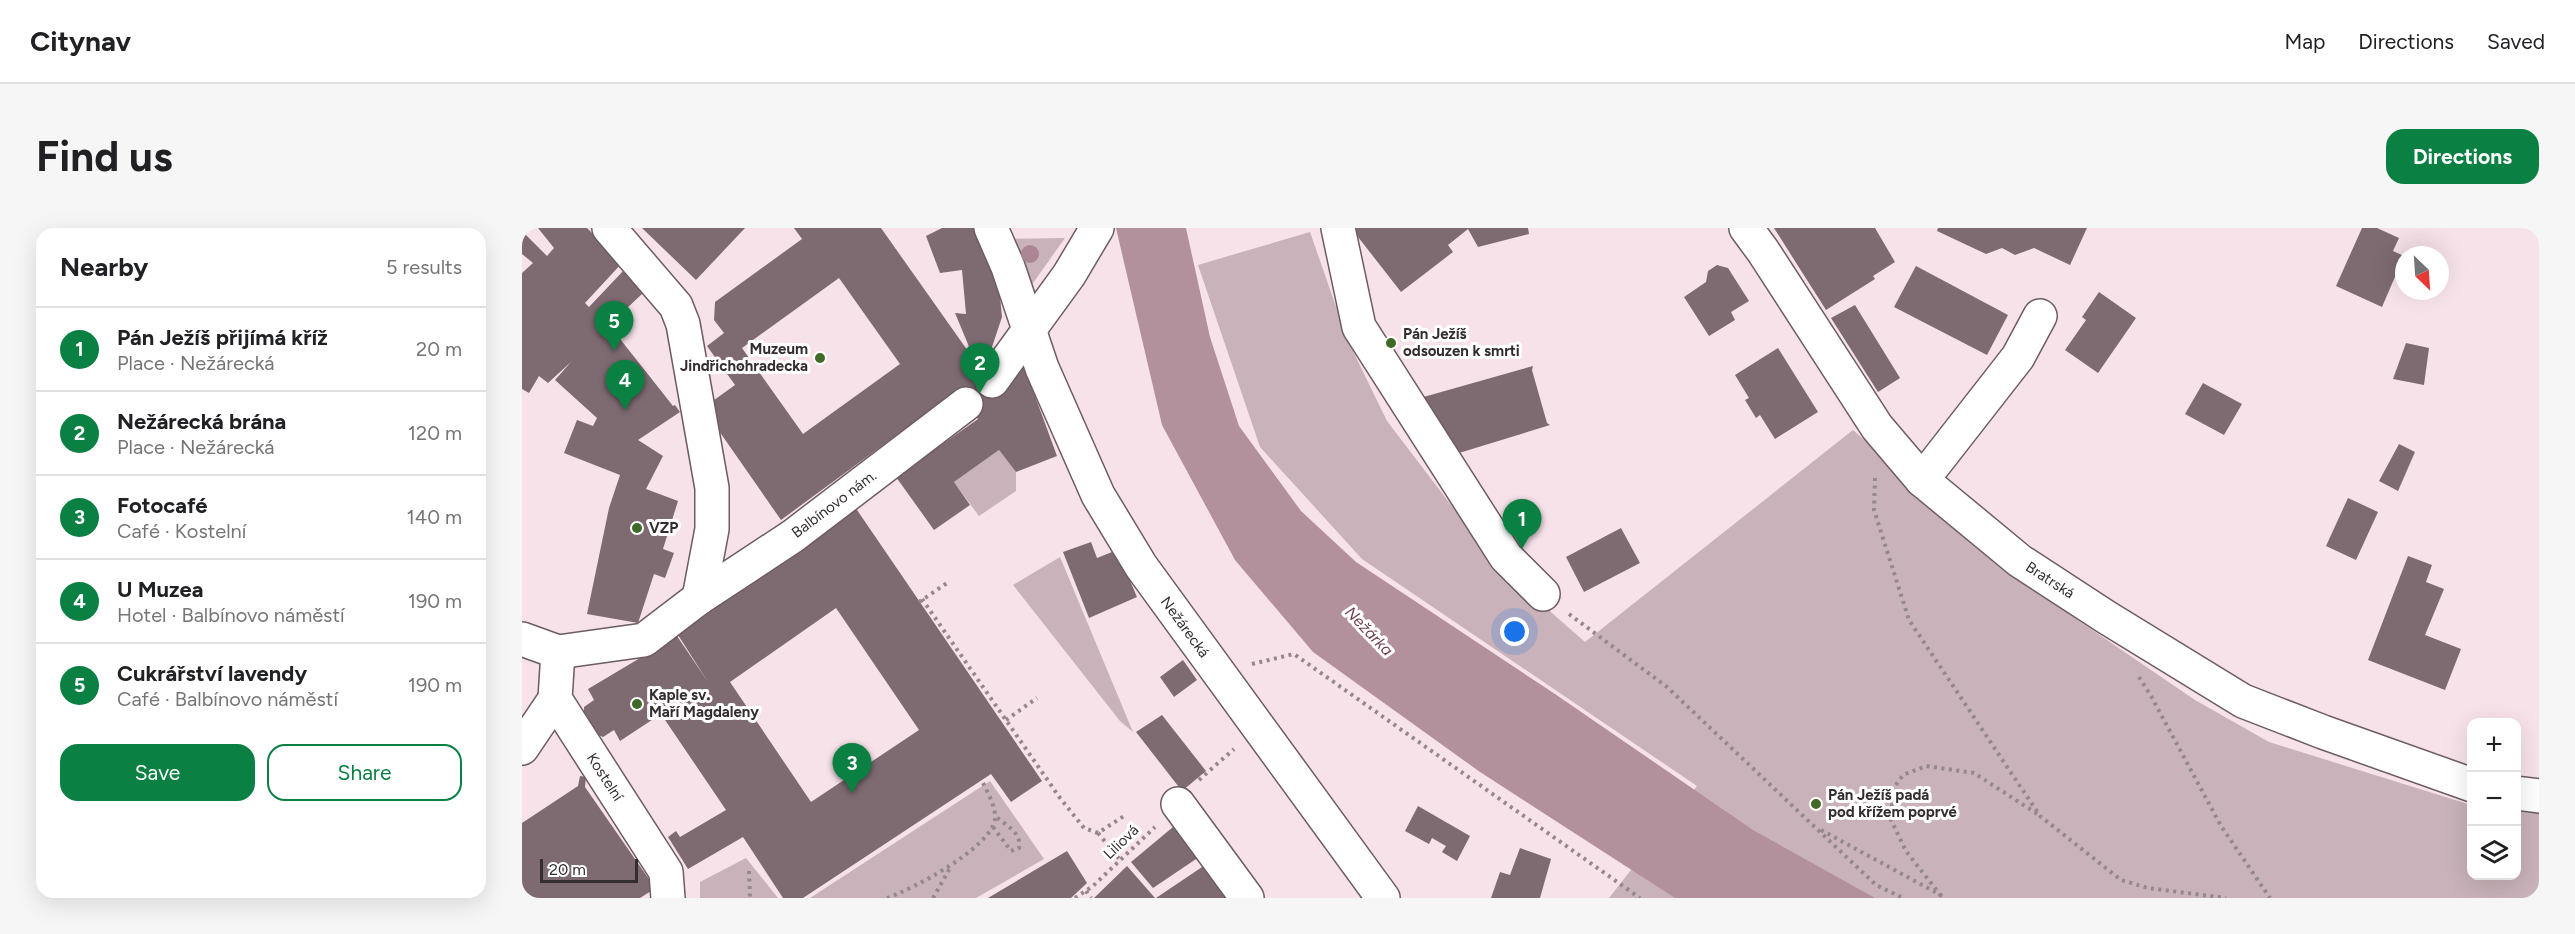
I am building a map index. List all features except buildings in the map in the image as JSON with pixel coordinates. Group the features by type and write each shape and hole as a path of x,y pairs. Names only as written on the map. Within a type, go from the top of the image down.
{"street":[{"path":"609,228 676,306 683,324 712,488 712,529 699,598"},
{"name":"Nežárecká","path":"991,228 1008,267 1029,332 1053,394 1098,495 1141,566 1383,898"},
{"path":"992,381 1029,332 1097,228"},
{"path":"1338,228 1359,327 1506,557 1543,594"},
{"name":"Bratrská","path":"1746,228 1877,427 1922,480 2020,561 2106,617 2244,700 2467,783"},
{"path":"1922,480 2018,357 2040,316"},
{"name":"Balbínovo nám.","path":"558,652 644,640 699,598 793,536 966,404"},
{"path":"522,639 558,652 555,699 522,748"},
{"name":"Kostelní","path":"555,699 666,872 668,898"},
{"path":"2521,793 2539,796"},
{"path":"1178,804 1247,898"}],"path":[{"path":"1877,427 1874,510 1909,620 2040,816"},
{"path":"950,581 921,600 1084,828 1098,833 1120,860"},
{"path":"1543,594 1667,687 1876,885 1903,898"},
{"path":"1218,673 1294,654 1640,898"},
{"path":"2132,668 2151,696 2221,826 2270,898"},
{"path":"1006,720 1037,698"},
{"path":"1944,897 1906,850 1891,820 1893,789 1903,775 1926,766 1974,773 2040,816 2121,880 2148,888 2226,898"},
{"path":"887,898 950,867 993,827 995,816 983,783"},
{"name":"Liliová","path":"1075,898 1120,860 1178,804"},
{"path":"993,827 1011,851 1019,849 1020,841 1017,834 995,816"},
{"path":"1098,833 1125,816"},
{"path":"1815,826 1944,897"},
{"path":"933,898 950,867"},
{"path":"749,871 750,898"},
{"path":"1086,891 1091,898"}],"shaded area":[{"path":"1310,232 1348,341 1387,421 1496,564 1585,642 1853,430 1984,547 2079,621 2195,700 2269,742 2467,804 2467,880 2521,880 2521,810 2539,812 2539,898 1609,898 1697,786 1362,559 1260,447 1198,265"},
{"path":"1065,238 1026,293 1008,239"},
{"path":"999,450 1016,472 1016,491 979,516 954,482"},
{"path":"1060,557 1133,732 1120,721 1013,585"},
{"path":"990,781 1044,859 976,898 810,898"},
{"path":"746,858 778,898 700,898 700,882"}],"water":[{"name":"Nežárka","path":"1116,228 1186,228 1210,337 1239,426 1301,511 1356,562 1555,694 1753,830 1875,898 1675,898 1480,772 1313,652 1235,560 1162,425"}],"place":[{"name":"Pán Ježíš odsouzen k smrti","path":"1391,343"},
{"name":"Cukrářství lavendy","path":"614,351"},
{"name":"Muzeum Jindřichohradecka","path":"820,358"},
{"name":"Nežárecká brána","path":"980,393"},
{"name":"U Muzea","path":"625,410"},
{"name":"VZP","path":"637,528"},
{"name":"Pán Ježíš přijímá kříž","path":"1522,549"},
{"name":"Kaple sv. Maří Magdaleny","path":"637,704"},
{"name":"Fotocafé","path":"852,793"},
{"name":"Pán Ježíš padá pod křížem poprvé","path":"1816,804"}]}
